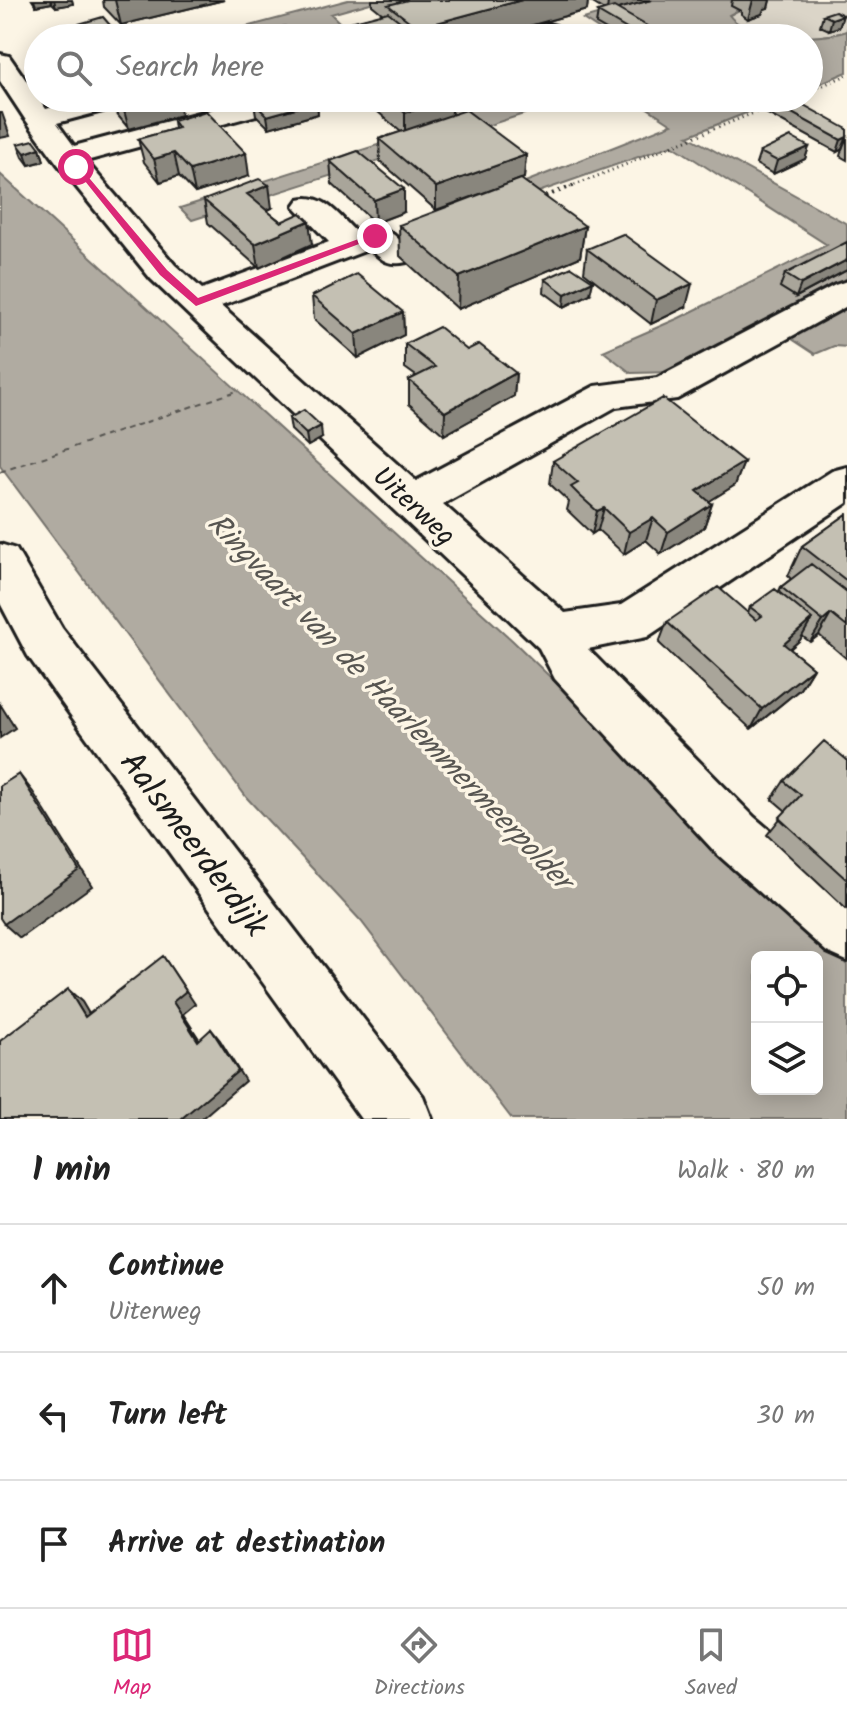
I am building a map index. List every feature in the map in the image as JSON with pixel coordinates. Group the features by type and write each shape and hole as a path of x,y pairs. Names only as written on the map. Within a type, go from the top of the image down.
{"street":[{"name":"Uiterweg","path":"0,62 24,97"},
{"name":"Uiterweg","path":"34,112 67,157 163,272 196,303 256,382 412,502 556,634 572,665 735,835 847,932"},
{"path":"39,119 66,112"},
{"path":"67,157 235,112"},
{"path":"310,206 351,245"},
{"path":"196,303 375,236 395,255"},
{"path":"412,502 608,395 664,390 847,292"},
{"path":"556,634 631,623 847,482"},
{"name":"Aalsmeerderdijk","path":"0,561 45,642 400,1119"}],"path":[{"path":"823,85 847,75"},
{"path":"526,204 759,112"}],"shaded area":[{"path":"757,0 847,0 847,31 823,36 823,24 738,24 728,16"}],"water":[{"path":"348,0 381,0 331,14 341,24 257,24"},
{"path":"648,0 757,0 729,15 740,24 591,24 583,19"},
{"path":"847,31 847,72 823,82 823,35"},
{"path":"448,112 530,112 192,220 180,208 453,121"},
{"path":"654,112 749,112 688,136 847,224 847,280 675,372 631,373 603,351 679,318 827,245 672,145 456,221 447,213 672,124"},
{"name":"Ringvaart van de Haarlemmermeerpolder","path":"0,174 513,641 847,965 847,1119 512,1119 361,921 247,798 0,466"},
{"path":"847,306 847,347 834,346 815,354 789,337"}],"building":[{"path":"408,0 522,0 433,24 413,24 388,5"},
{"path":"614,7 643,24 618,24 598,12"},
{"path":"835,11 843,15 832,19 823,15"},
{"path":"388,12 404,24 342,24"},
{"path":"103,17 109,24 79,24"},
{"path":"207,112 246,153 190,170 174,153 154,159 138,139 178,128 173,121"},
{"path":"460,112 469,112 526,155 436,187 379,139"},
{"path":"790,112 816,112 847,129 847,137 841,140"},
{"path":"791,137 809,147 777,161 760,152"},
{"path":"34,140 40,148 25,153 18,144"},
{"path":"358,151 404,189 374,200 330,161"},
{"path":"259,179 269,185 247,194 281,222 301,213 309,221 255,244 204,200"},
{"path":"521,179 585,226 459,277 399,225"},
{"path":"623,234 692,284 656,300 587,249"},
{"path":"847,242 847,260 801,284 785,274"},
{"path":"572,267 593,281 565,294 545,279"},
{"path":"357,274 403,312 356,334 312,296"},
{"path":"439,327 467,350 479,344 516,373 445,412 409,380 435,367 405,344"},
{"path":"663,398 744,462 697,491 712,504 668,532 653,518 629,532 604,508 597,511 579,495 571,487 578,483 553,461"},
{"path":"304,410 321,426 306,434 289,418"},
{"path":"847,514 847,581 802,546"},
{"path":"811,564 847,592 847,627 831,614 823,621 781,587"},
{"path":"718,587 756,620 762,616 750,607 775,589 812,619 784,644 813,668 762,709 667,622"},
{"path":"824,741 847,760 847,880 779,818 801,795 784,781"},
{"path":"19,774 79,870 4,924 0,918 0,786"},
{"path":"163,956 186,991 173,1002 198,1041 211,1029 238,1071 181,1119 0,1119 0,1041 68,989 85,1017"}],"ferry route":[{"path":"0,472 240,390"}],"route":[{"path":"76,167 163,272 196,303 375,236"}]}
